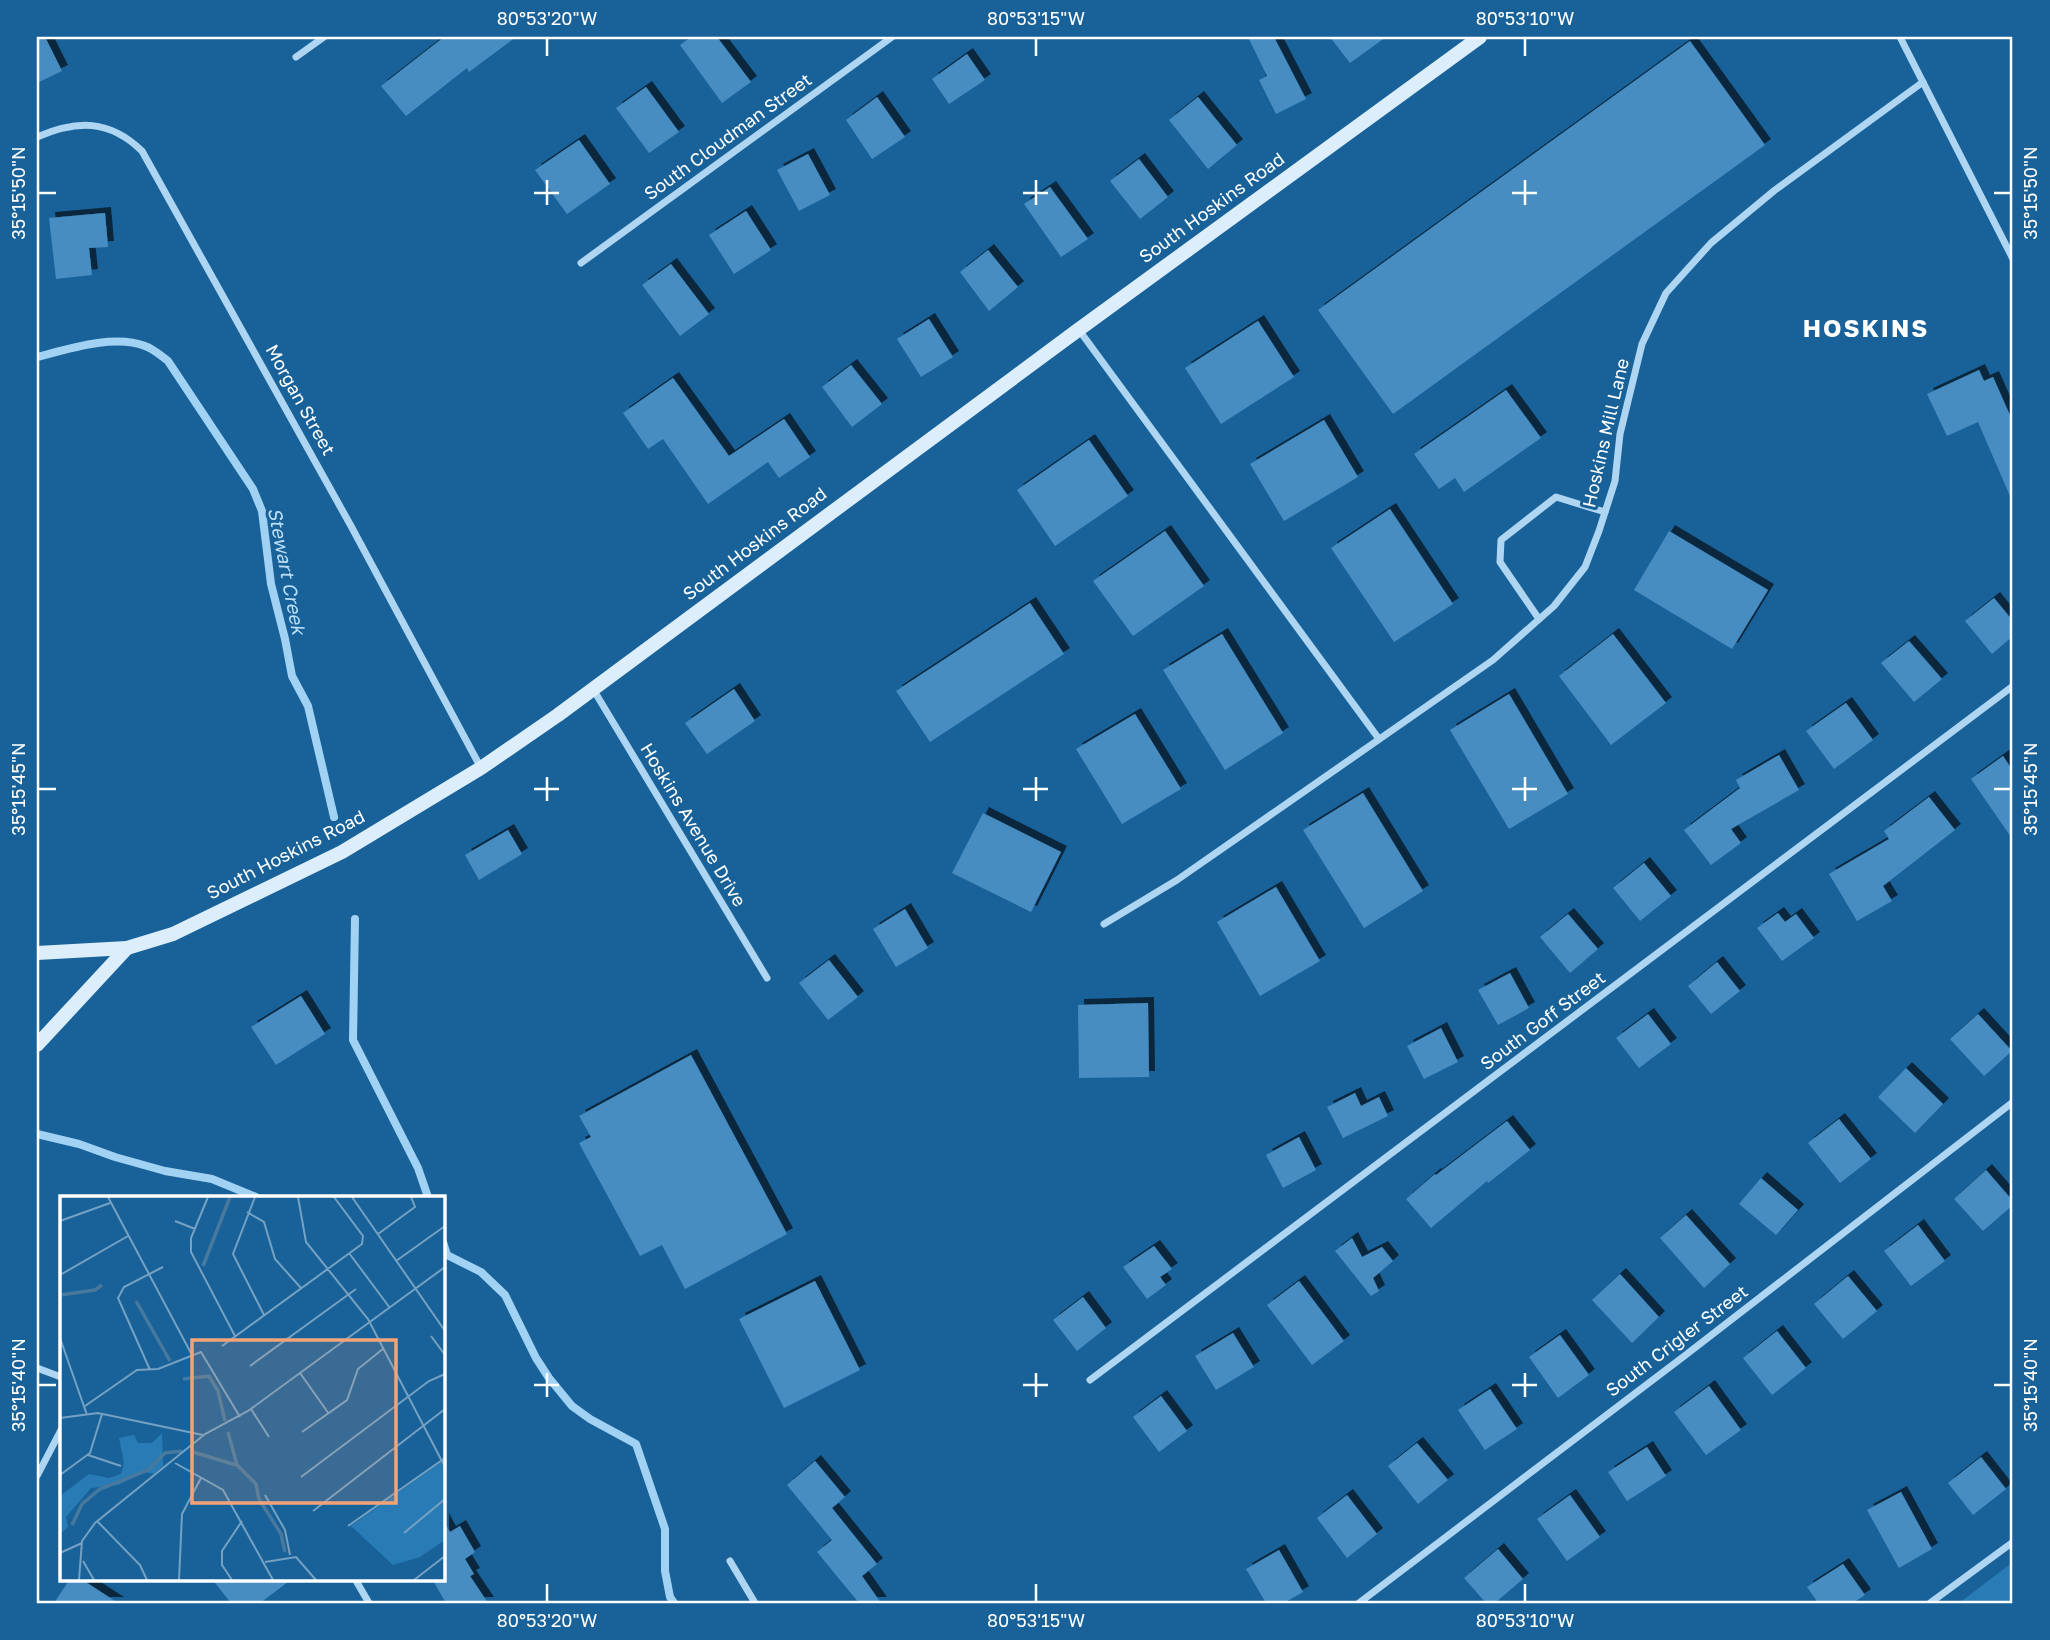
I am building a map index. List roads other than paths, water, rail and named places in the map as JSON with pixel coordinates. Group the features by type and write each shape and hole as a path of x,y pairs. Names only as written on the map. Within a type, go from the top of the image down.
{"street":[{"path":"296,57 324,37"},
{"name":"South Cloudman Street","path":"581,263 892,37"},
{"name":"South Hoskins Road","path":"37,1045 127,948 173,933 342,852 481,768 593,689 1480,37"},
{"path":"1900,37 2013,259"},
{"name":"Hoskins Mill Lane","path":"1104,925 1177,880 1493,660 1554,606 1585,567 1605,512 1615,481 1620,434 1642,344 1666,293 1711,243 1775,190 1923,82"},
{"name":"Morgan Street","path":"37,137 78,124 90,124 113,130 142,151 338,502 481,768"},
{"path":"1078,330 1379,740"},
{"path":"1539,619 1500,562 1501,540 1556,496 1605,512"},
{"name":"South Goff Street","path":"1090,1380 2013,687"},
{"name":"Hoskins Avenue Drive","path":"593,689 767,978"},
{"path":"37,953 127,948"},
{"name":"South Crigler Street","path":"1359,1603 2013,1102"},
{"path":"37,1368 60,1377"},
{"path":"37,1475 60,1432"},
{"path":"1930,1603 2013,1542"},
{"path":"730,1561 755,1603"},
{"path":"356,1580 369,1603"}],"waterway":[{"name":"Stewart Creek","path":"37,357 105,342 133,343 151,349 168,361 253,489 262,511 271,584 292,676 308,706 334,817"},
{"name":"Stewart Creek","path":"355,919 353,1040 418,1168 428,1196"},
{"path":"37,1134 165,1171 212,1179 254,1196"},
{"name":"Stewart Creek","path":"444,1245 447,1255"},
{"name":"Stewart Creek","path":"444,1254 481,1272 505,1295 536,1358 572,1406 636,1444 665,1529 665,1571 670,1597 674,1603"}],"district":[{"name":"HOSKINS","path":"1866,329"}]}
